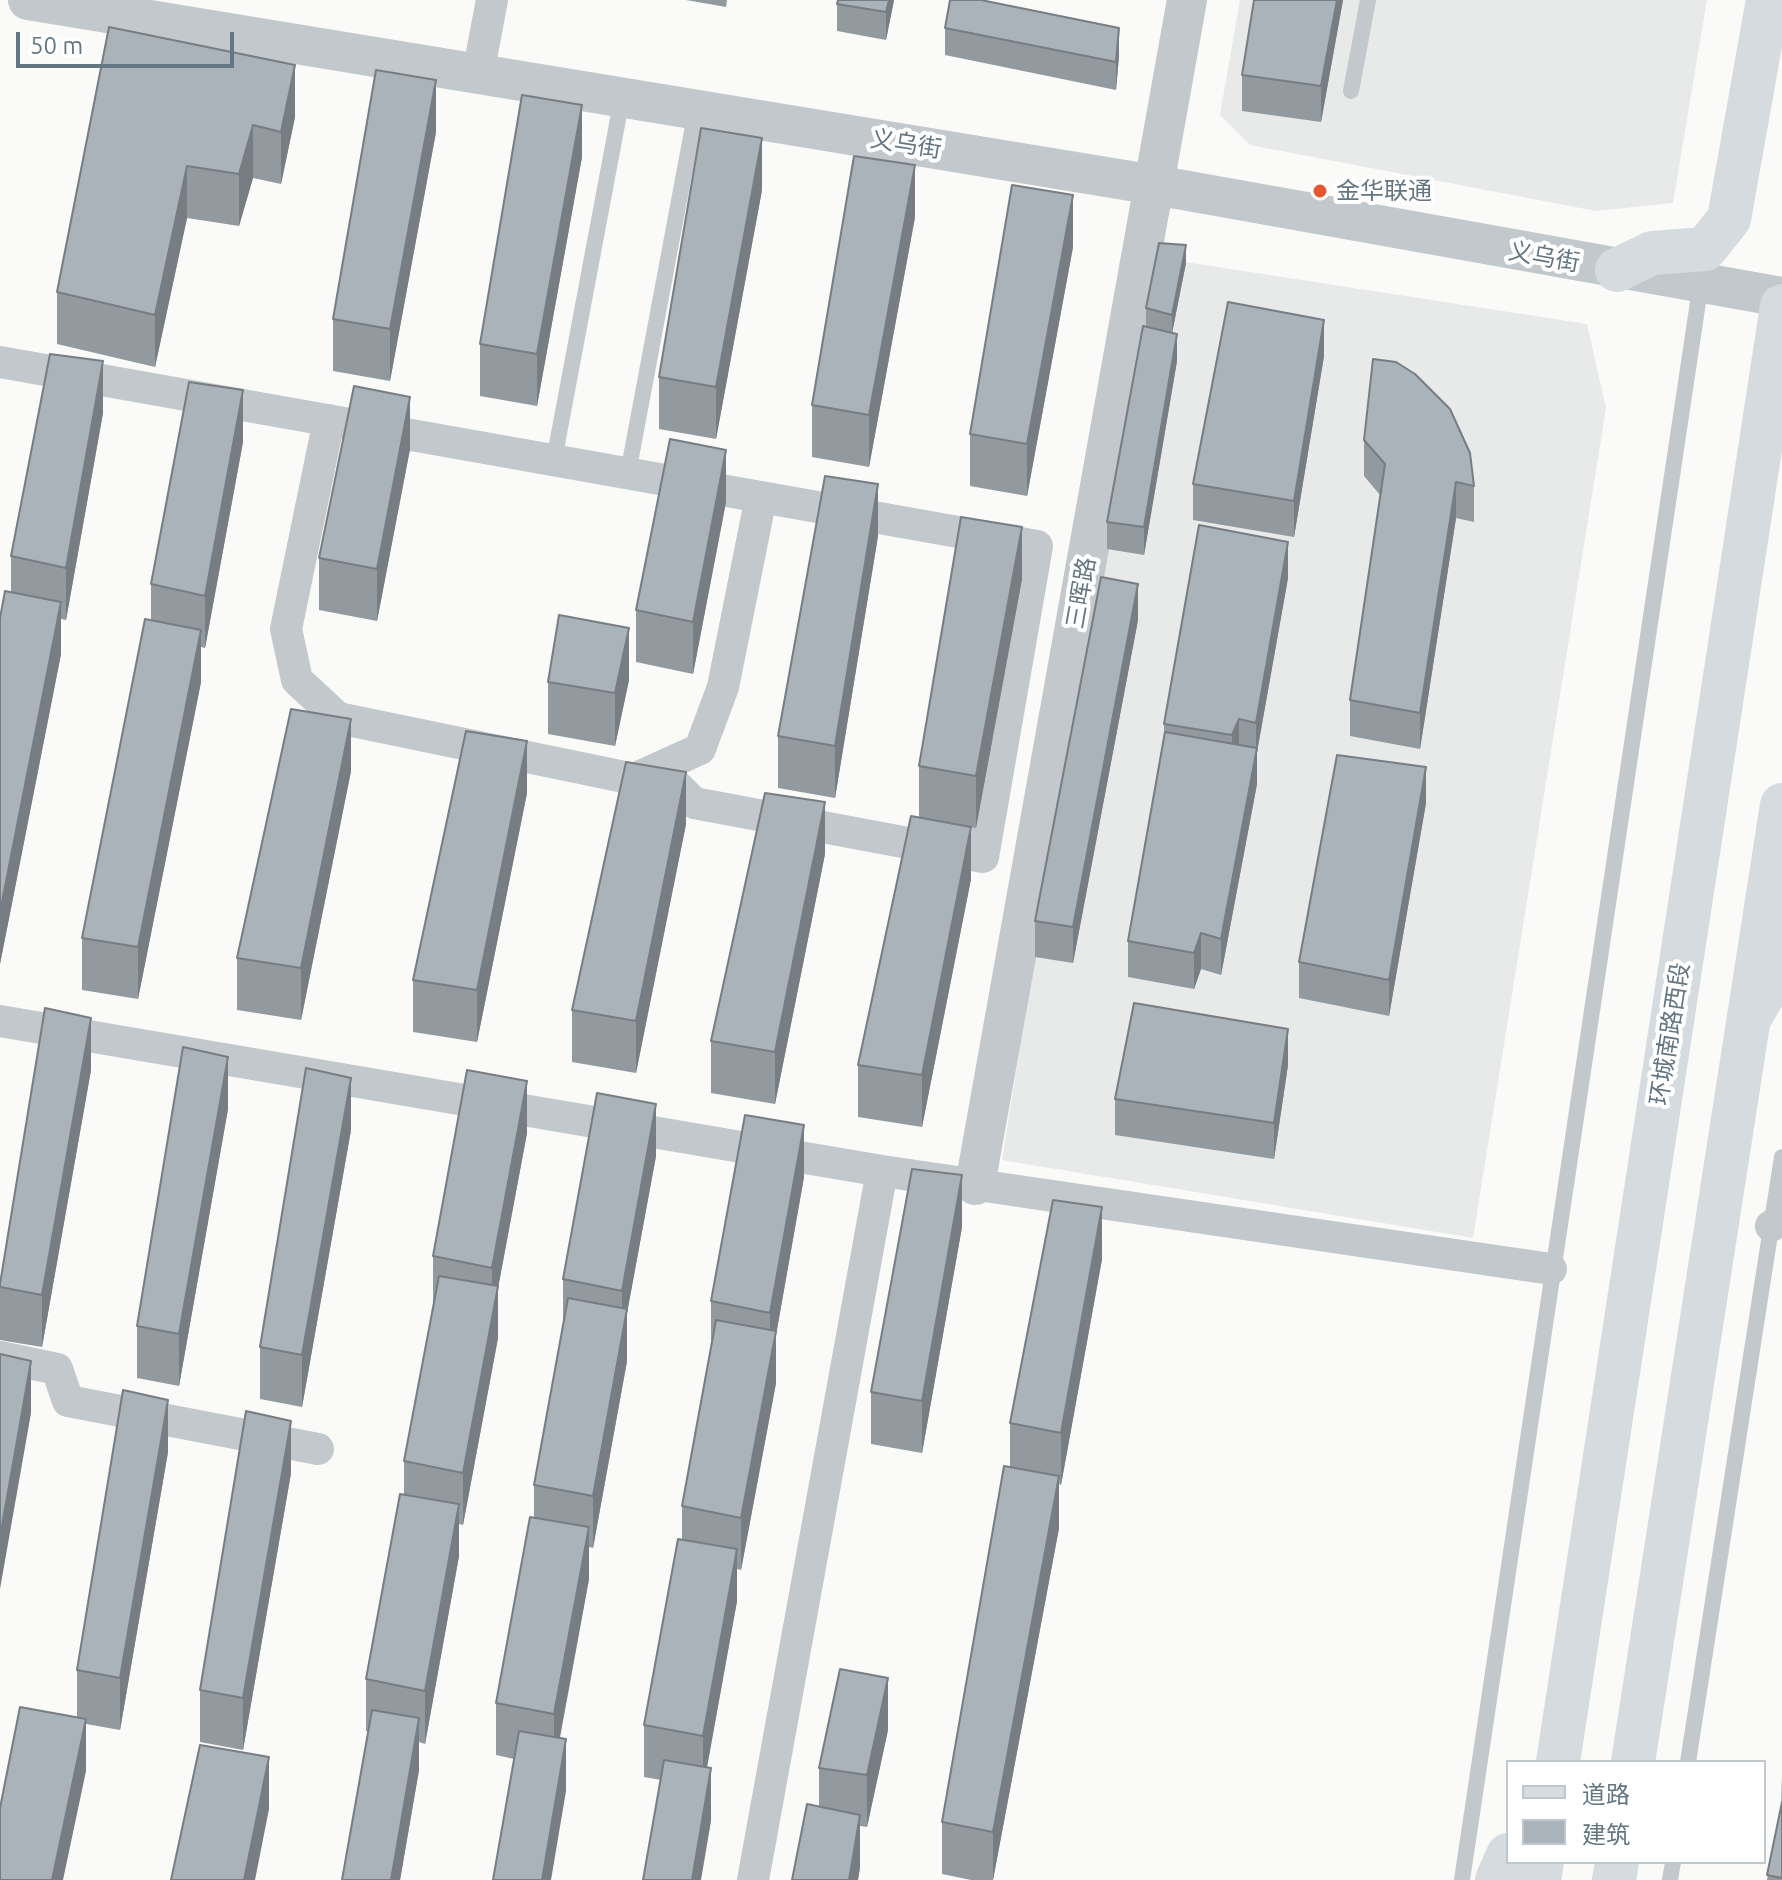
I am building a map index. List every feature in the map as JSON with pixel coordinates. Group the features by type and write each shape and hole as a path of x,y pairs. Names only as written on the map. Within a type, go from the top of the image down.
{"main road":[{"path":"1617,270 1652,253 1705,251 1729,219 1768,0"},
{"name":"环城南路西段","path":"1556,1751 1782,306"},
{"path":"1633,1760 1782,805"},
{"path":"1748,1021 1782,962"},
{"path":"1497,1880 1506,1860"}],"street":[{"name":"义乌街","path":"28,0 1155,185 1617,270"},
{"path":"478,74 492,0"},
{"name":"三晖路","path":"975,1185 1187,0"},
{"path":"1705,251 1782,297"},
{"path":"0,362 1037,546 983,857 694,803 659,768"},
{"path":"329,420 286,629 297,680 338,718 634,779 700,749 723,687 761,497"},
{"path":"0,1021 882,1171 1551,1269"},
{"path":"753,1880 882,1171"},
{"path":"0,1357 57,1369 68,1401 318,1449"}],"lane":[{"path":"1351,91 1368,0"},
{"path":"554,460 622,98"},
{"path":"628,473 696,110"},
{"path":"1462,1880 1482,1768 1551,1269 1705,251"},
{"path":"1688,1760 1777,1223 1782,1157"}],"shaded area":[{"path":"1240,0 1707,0 1673,203 1596,211 1250,145 1220,115"},
{"path":"1146,256 1587,324 1606,408 1473,1238 1002,1160"}],"building":[{"path":"838,0 889,0 886,12 837,4"},
{"path":"950,0 981,0 1119,28 1116,62 945,28"},
{"path":"1254,0 1337,0 1321,86 1242,75"},
{"path":"109,27 295,65 281,132 253,125 239,174 187,166 155,315 57,292"},
{"path":"376,70 436,80 390,329 333,319"},
{"path":"522,95 582,105 537,354 480,344"},
{"path":"701,128 762,138 716,387 659,377"},
{"path":"854,156 915,165 869,415 812,405"},
{"path":"1012,185 1073,195 1027,444 970,434"},
{"path":"1159,243 1186,245 1172,315 1146,308"},
{"path":"1228,302 1324,320 1294,501 1193,484"},
{"path":"1143,326 1177,334 1144,527 1107,522"},
{"path":"50,354 103,361 66,568 11,556"},
{"path":"1373,359 1396,362 1415,374 1450,409 1470,453 1474,486 1456,482 1420,713 1350,700 1385,464 1364,440"},
{"path":"189,382 243,390 205,596 151,584"},
{"path":"354,386 410,397 377,569 319,558"},
{"path":"670,439 726,450 693,622 636,610"},
{"path":"825,476 878,484 835,746 778,736"},
{"path":"961,517 1022,527 976,776 919,766"},
{"path":"1199,525 1288,542 1256,723 1239,719 1232,735 1164,724"},
{"path":"1101,577 1138,584 1073,927 1035,921"},
{"path":"5,591 61,602 0,912 0,618"},
{"path":"559,615 629,628 615,693 548,682"},
{"path":"145,619 201,630 138,947 82,938"},
{"path":"291,709 351,719 301,968 237,958"},
{"path":"466,731 527,741 477,990 413,980"},
{"path":"1165,732 1257,748 1221,939 1201,933 1194,953 1128,941"},
{"path":"1337,755 1426,767 1389,980 1299,962"},
{"path":"626,762 686,772 636,1021 572,1010"},
{"path":"765,793 825,802 775,1052 711,1041"},
{"path":"911,816 971,827 922,1075 858,1065"},
{"path":"1134,1003 1288,1029 1274,1123 1115,1099"},
{"path":"45,1008 91,1018 42,1295 0,1287 0,1284"},
{"path":"183,1047 228,1057 179,1334 137,1326"},
{"path":"306,1068 351,1078 302,1355 260,1347"},
{"path":"467,1070 527,1081 492,1268 433,1256"},
{"path":"597,1093 656,1104 622,1291 563,1279"},
{"path":"745,1115 804,1125 770,1313 711,1301"},
{"path":"912,1169 962,1175 922,1401 871,1392"},
{"path":"1053,1200 1102,1207 1061,1433 1010,1423"},
{"path":"439,1276 498,1286 463,1473 404,1461"},
{"path":"568,1298 627,1309 593,1496 534,1485"},
{"path":"716,1320 776,1331 741,1518 682,1506"},
{"path":"0,1354 31,1361 0,1537"},
{"path":"123,1390 168,1400 120,1678 77,1670"},
{"path":"246,1411 291,1421 243,1698 200,1690"},
{"path":"1004,1466 1059,1476 993,1832 942,1822"},
{"path":"400,1494 459,1504 425,1691 366,1679"},
{"path":"530,1517 589,1527 554,1714 496,1703"},
{"path":"678,1539 737,1549 703,1736 644,1725"},
{"path":"840,1669 888,1678 867,1775 819,1768"},
{"path":"20,1707 86,1719 52,1880 0,1880 0,1808"},
{"path":"372,1710 419,1718 391,1880 342,1880"},
{"path":"519,1731 566,1739 542,1880 493,1880"},
{"path":"200,1745 269,1757 244,1880 171,1880"},
{"path":"664,1760 711,1768 692,1880 643,1880"},
{"path":"1782,1802 1782,1878 1767,1875"},
{"path":"807,1804 860,1815 849,1880 792,1880"}],"place":[{"name":"金华联通","path":"1320,191"}]}
